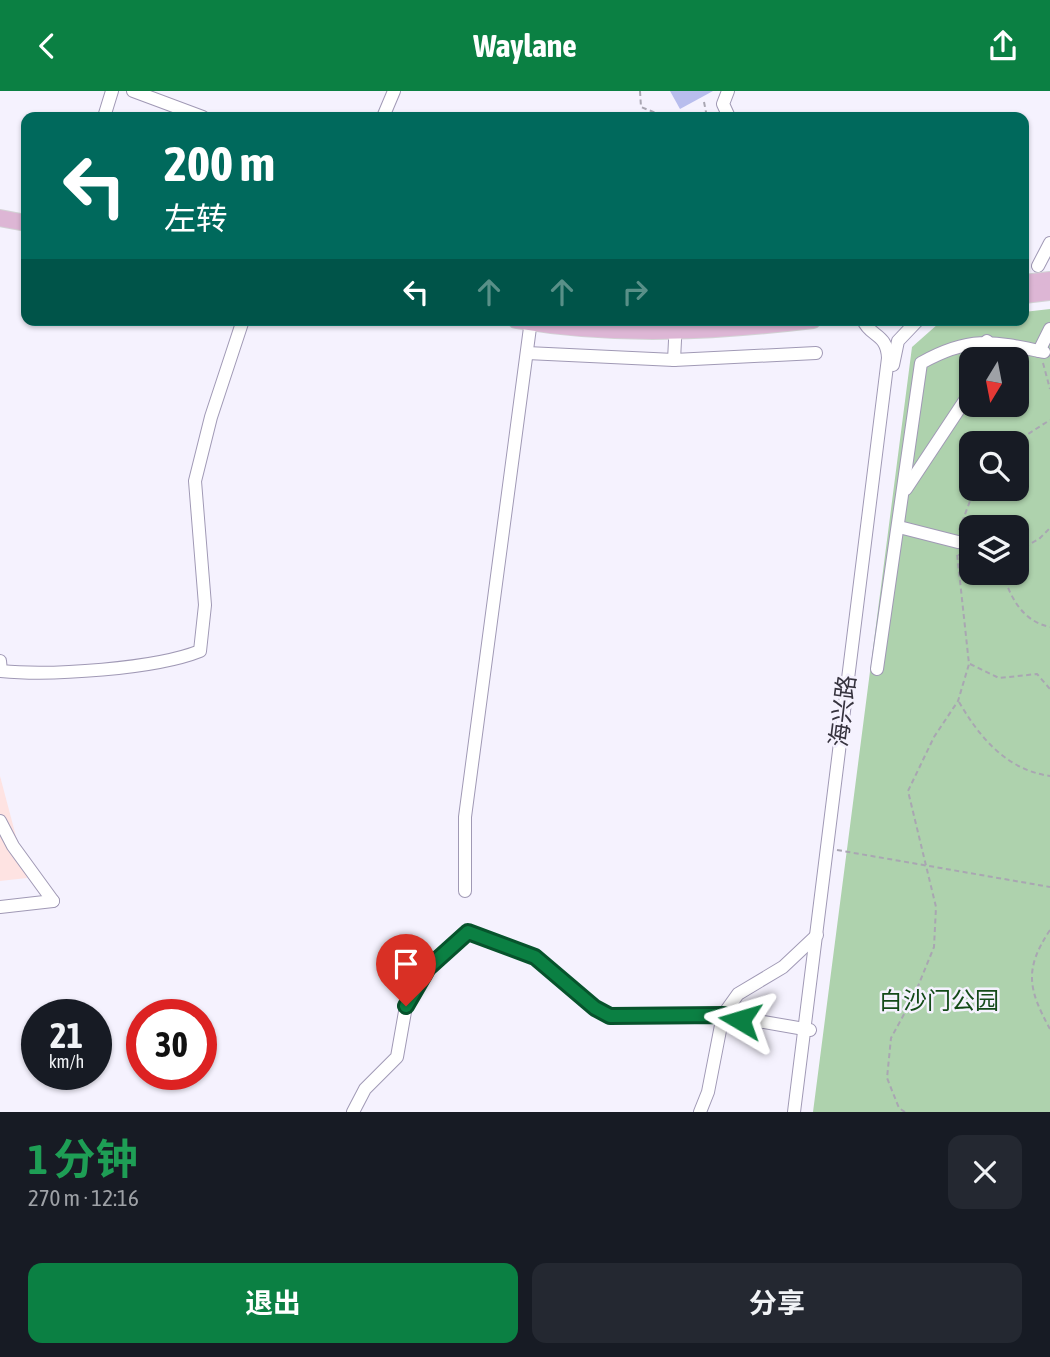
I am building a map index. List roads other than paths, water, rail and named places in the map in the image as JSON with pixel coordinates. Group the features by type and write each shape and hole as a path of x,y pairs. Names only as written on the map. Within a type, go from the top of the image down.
{"main road":[{"path":"0,218 21,222"},
{"path":"0,229 21,233"},
{"path":"1029,282 1050,280"},
{"path":"1029,294 1050,292"},
{"path":"563,326 592,330 696,326"}],"street":[{"path":"106,112 112,91"},
{"path":"133,91 190,112"},
{"path":"385,112 394,91"},
{"path":"727,112 723,104 728,91"},
{"path":"1038,266 1050,243"},
{"path":"0,661 1,671 52,673 178,660 201,651 205,605 195,481 211,417 241,326"},
{"path":"465,891 465,817 527,353 526,326"},
{"name":"海兴路","path":"794,1112 819,933 888,358 884,341 866,326"},
{"name":"海兴路","path":"819,933 833,849 895,350 904,332 911,326"},
{"path":"674,359 676,327"},
{"path":"877,669 921,363 946,349 987,341 1041,351 1050,329"},
{"path":"986,347 987,341"},
{"path":"527,353 674,359 816,353"},
{"path":"903,495 959,409"},
{"path":"899,527 957,548"},
{"path":"0,821 13,846 53,901 0,907"},
{"path":"353,1112 365,1089 397,1057 406,1006 428,968 468,932 535,957 595,1008 610,1016 723,1015 807,1029"},
{"path":"701,1112 708,1092 723,1015 738,994 783,967 819,933"},
{"name":"海兴路","path":"800,1112 807,1029"}],"park label":[{"name":"白沙门公园","path":"939,1001"}]}
